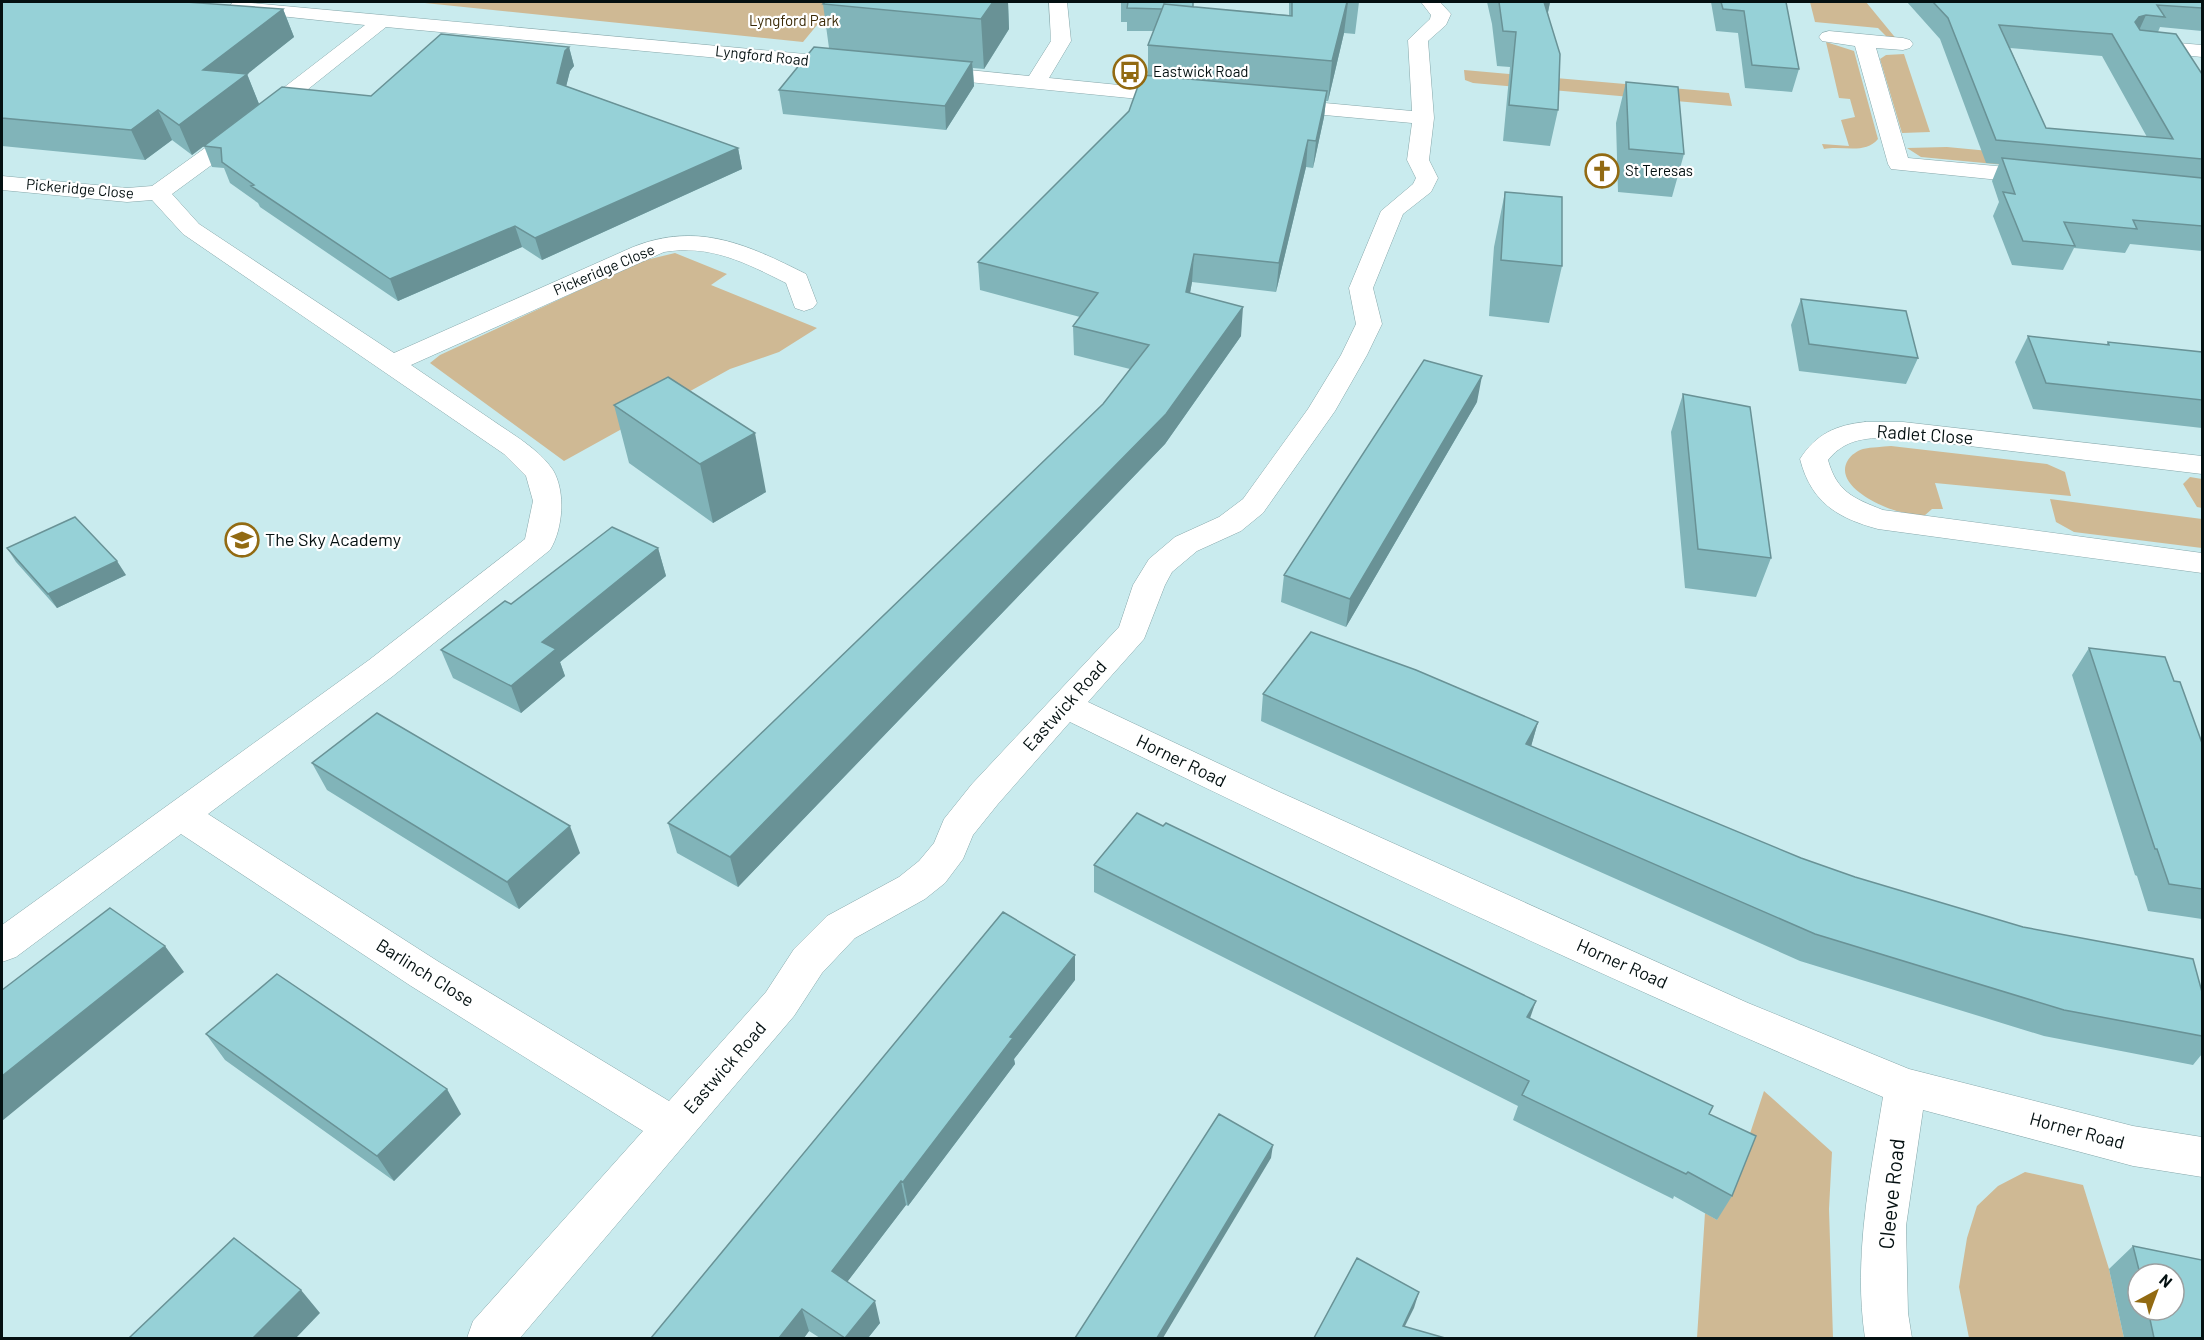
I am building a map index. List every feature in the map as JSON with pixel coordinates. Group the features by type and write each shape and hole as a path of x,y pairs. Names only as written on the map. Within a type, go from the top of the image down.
{"street":[{"path":"1036,82 1060,40 1058,2"},
{"name":"Eastwick Road","path":"490,1338 780,1004 808,961 841,927 912,888 932,872 950,849 957,829 978,802 1133,631 1149,585 1160,566 1186,544 1230,524 1253,506 1286,463 1321,411 1354,355 1369,324 1361,288 1393,211 1423,187 1427,178 1418,160 1423,118 1418,40 1439,21 1441,14 1430,2"},
{"name":"Lyngford Road","path":"217,5 864,66"},
{"name":"Pickeridge Close","path":"2,183 127,195 158,193 220,148 384,19"},
{"path":"1828,37 1903,44"},
{"path":"1864,41 1899,164 2061,179"},
{"path":"2137,45 2202,51"},
{"path":"910,70 1203,99"},
{"path":"1259,103 1423,118"},
{"name":"Pickeridge Close","path":"158,193 191,229 514,448 540,473 548,501 539,543 381,668 179,814"},
{"name":"Pickeridge Close","path":"392,364 623,260 662,245 693,241 718,244 796,279 804,303"},
{"name":"Radlet Close","path":"2202,465 1904,430 1856,430 1835,436 1822,447 1815,459 1818,476 1824,489 1844,506 1878,519 2197,563 2202,590"},
{"name":"Horner Road","path":"1066,706 1262,800 1560,936 1734,1015 1905,1087 2133,1146 2202,1157"},
{"path":"2,946 179,814"},
{"name":"Barlinch Close","path":"179,814 425,974 674,1127"},
{"name":"Cleeve Road","path":"1888,1338 1885,1313 1884,1226 1905,1087"}],"green space":[{"name":"Lyngford Park","path":"415,2 836,2 803,42"},
{"path":"1810,2 1866,2 1898,41 1890,40 1878,28 1815,22"},
{"path":"1826,42 1854,51 1878,139 1867,147 1824,149 1822,144 1849,146 1841,120 1855,117 1850,99 1839,98"},
{"path":"1904,54 1930,132 1902,133 1880,59 1886,55"},
{"path":"1464,70 1729,93 1732,106 1473,83 1465,80"},
{"path":"1947,147 2202,171 2202,184 1921,157 1907,148"},
{"path":"675,253 727,274 711,285 817,328 779,352 730,369 564,461 430,363 440,355 642,261"},
{"path":"1891,446 2047,464 2065,472 2071,496 1935,483 1943,509 1932,509 1924,516 1898,511 1876,503 1861,494 1849,482 1845,468 1848,460 1856,452 1866,448"},
{"path":"2190,477 2202,479 2202,508 2197,507 2183,484"},
{"path":"2050,499 2202,519 2202,548 2074,532 2056,522"},
{"path":"1764,1091 1832,1152 1829,1209 1833,1338 1697,1338 1705,1213 1717,1220 1741,1161"},
{"path":"2025,1172 2083,1185 2109,1269 2124,1338 1969,1338 1959,1287 1967,1238 1977,1206 1998,1186"}],"building":[{"path":"2,2 186,2 283,9 203,70 247,74 179,125 158,110 131,130 2,118"},
{"path":"825,2 993,2 981,19 823,4"},
{"path":"1128,2 1193,2 1193,7 1164,4 1162,9 1127,8"},
{"path":"1292,2 1347,2 1332,61 1148,45 1164,4 1292,16"},
{"path":"1499,2 1544,2 1560,54 1558,110 1509,105 1516,32 1503,31"},
{"path":"1721,2 1786,2 1799,69 1752,65 1744,11 1723,9"},
{"path":"1933,2 2202,2 2202,8 2157,5 2165,17 2146,15 2139,17 2135,22 2140,30 2176,34 2202,74 2202,159 1996,140 1948,18","holes":["1999,25 2112,34 2173,139 2046,128"]},
{"path":"441,34 569,47 565,51 557,83 738,148 535,238 515,226 390,279 251,186 254,185 222,162 221,148 204,146 282,87 371,96"},
{"path":"814,47 972,62 945,106 779,90"},
{"path":"1142,75 1327,91 1316,141 1308,140 1279,263 1194,254 1186,292 1243,307 1166,414 730,857 668,823 1103,404 1149,345 1073,326 1098,293 978,262 1129,111"},
{"path":"1626,82 1678,87 1684,154 1629,149"},
{"path":"2002,158 2202,178 2202,226 2133,220 2137,229 2064,222 2075,246 2023,241 2003,192 2015,194"},
{"path":"1505,192 1562,197 1562,266 1501,260"},
{"path":"1801,299 1906,311 1918,358 1809,344"},
{"path":"2028,336 2202,352 2202,400 2046,383"},
{"path":"1424,360 1482,376 1350,599 1284,575"},
{"path":"668,377 755,433 700,464 614,405"},
{"path":"1683,394 1750,407 1771,558 1698,549"},
{"path":"75,517 117,561 48,594 7,548"},
{"path":"612,527 658,548 542,642 556,649 511,686 441,650 505,601 511,604"},
{"path":"1311,632 1416,670 1538,722 1526,744 1801,858 1855,877 2023,927 2193,959 2202,992 2202,1036 2064,1010 1815,934 1263,694"},
{"path":"2089,648 2165,657 2174,681 2180,682 2202,743 2202,889 2169,884 2157,849 2155,849"},
{"path":"377,713 570,826 507,882 312,763"},
{"path":"1137,813 1163,826 1166,823 1536,1001 1527,1017 1713,1106 1709,1114 1756,1136 1732,1196 1688,1172 1686,1174 1522,1095 1529,1081 1094,865"},
{"path":"110,908 165,946 2,1076 2,990"},
{"path":"1003,912 1075,955 1010,1037 1013,1038 903,1182 901,1181 832,1271 875,1301 845,1338 802,1309 779,1338 651,1338"},
{"path":"277,974 447,1089 377,1156 206,1034"},
{"path":"1219,1114 1273,1145 1157,1338 1075,1338"},
{"path":"234,1238 301,1290 253,1338 129,1338"},
{"path":"2133,1246 2202,1260 2202,1338 2154,1338 2151,1322 2186,1322 2186,1262 2137,1262"},
{"path":"1357,1258 1419,1292 1403,1326 1445,1338 1314,1338"}],"place":[{"name":"Eastwick Road","path":"1130,72"},
{"name":"St Teresas","path":"1602,171"},
{"name":"The Sky Academy","path":"242,540"}]}
